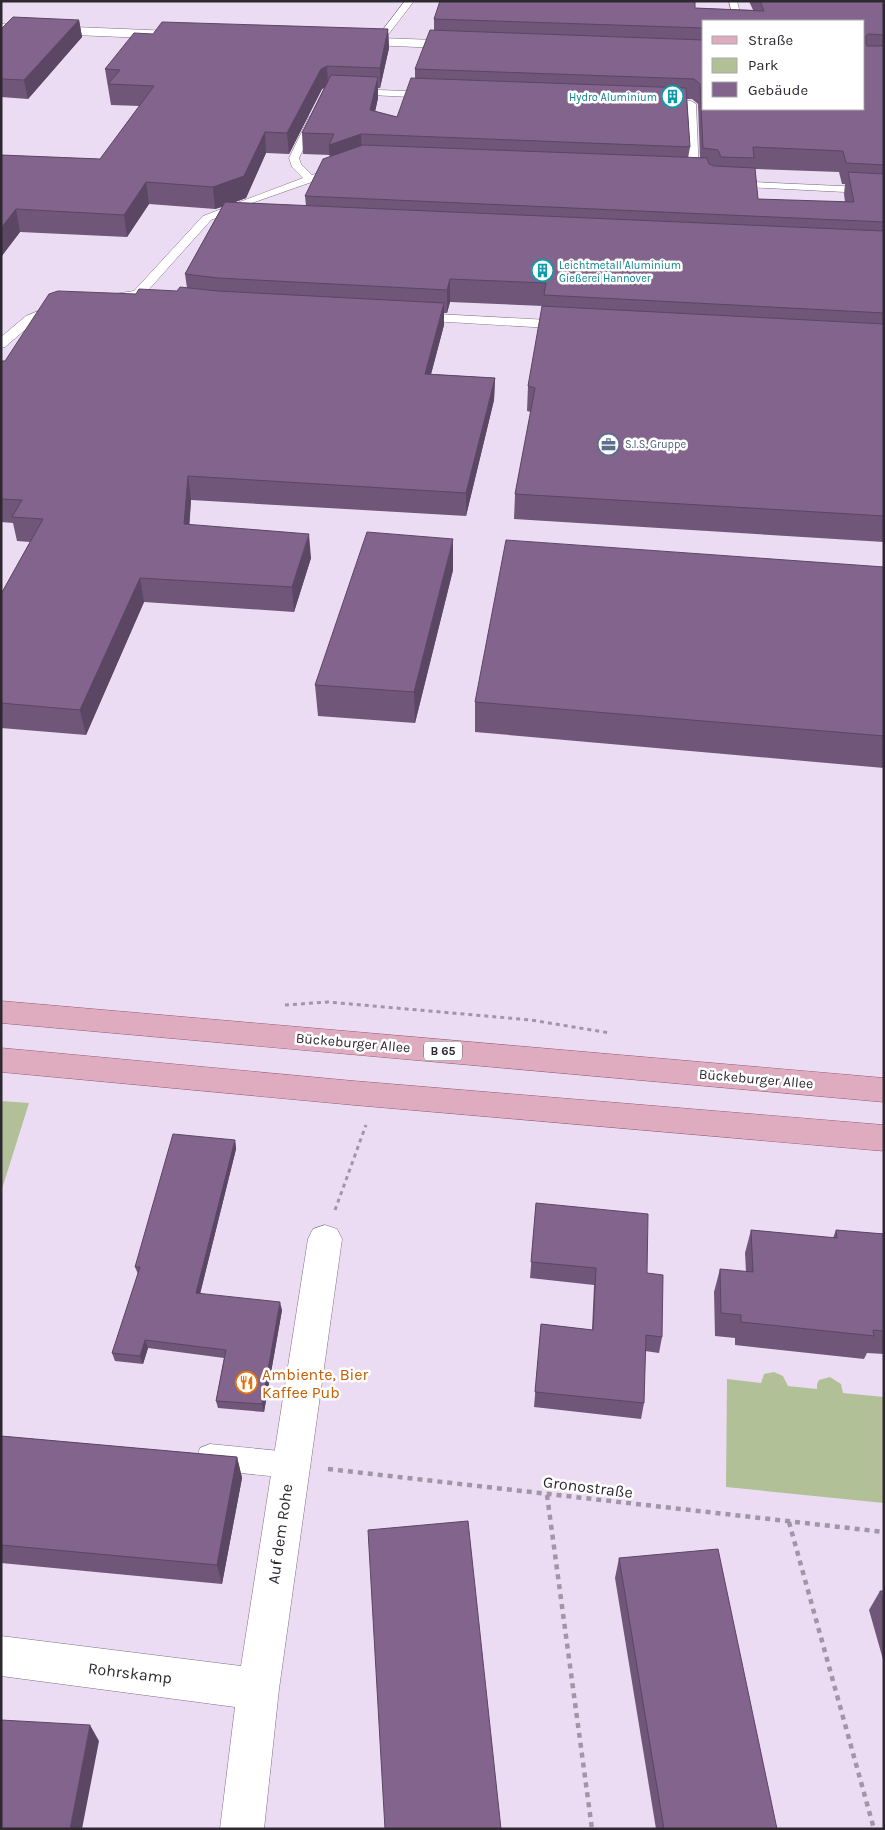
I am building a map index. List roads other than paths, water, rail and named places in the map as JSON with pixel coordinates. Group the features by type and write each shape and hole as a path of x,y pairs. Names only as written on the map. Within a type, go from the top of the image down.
{"main road":[{"name":"Bückeburger Allee","path":"1,1012 884,1090"},
{"path":"1,1060 354,1093 884,1138"}],"street":[{"path":"1,28 180,35"},
{"path":"338,40 475,45"},
{"name":"Auf dem Rohe","path":"242,1829 258,1689 325,1239"},
{"name":"Rohrskamp","path":"1,1656 258,1689"}],"lane":[{"path":"378,42 410,1"},
{"path":"733,1 738,20"},
{"path":"338,91 446,95"},
{"path":"652,103 691,104 694,174"},
{"path":"310,179 296,165 294,158 319,108"},
{"path":"109,299 142,296 207,218 248,201 353,164"},
{"path":"721,184 884,191"},
{"path":"207,218 237,220"},
{"path":"1,344 30,319 71,304"},
{"path":"408,317 576,326"},
{"path":"186,1455 290,1465"}],"place":[{"name":"Hydro Aluminium","path":"673,97"},
{"name":"Leichtmetall Aluminium Gießerei Hannover","path":"543,271"},
{"name":"S.I.S. Gruppe","path":"609,444"},
{"name":"Ambiente, Bier Kaffee Pub","path":"246,1383"}]}
